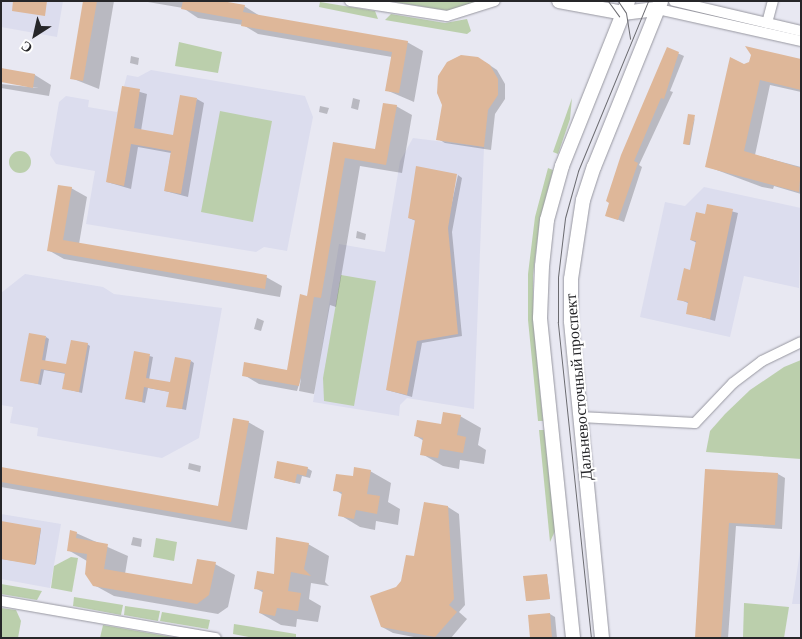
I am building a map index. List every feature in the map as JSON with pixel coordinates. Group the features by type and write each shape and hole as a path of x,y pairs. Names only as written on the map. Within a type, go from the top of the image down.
{"main road":[{"path":"559,1 626,7 656,4"},
{"name":"Дальневосточный проспект","path":"602,638 571,321 571,279 583,200 602,141 656,4"},
{"name":"Дальневосточный проспект","path":"573,638 540,318 542,266 547,220 562,166 626,7"}],"street":[{"path":"350,1 447,16 495,1"},
{"path":"674,1 801,31"},
{"path":"767,24 773,1"},
{"path":"656,4 801,41"},
{"path":"580,417 695,423 733,383 762,361 801,342"},
{"path":"1,601 216,638"}],"shaded area":[{"path":"1,1 63,1 57,37 1,27"},
{"path":"151,70 305,96 313,117 287,251 264,247 256,252 86,224 95,171 56,164 50,155 59,102 66,96 89,100 88,107 117,112 127,75 138,77"},
{"path":"413,138 484,147 474,409 407,398 400,405 399,416 313,402 339,244 385,252 400,161"},
{"path":"704,187 801,208 799,288 744,276 730,337 640,317 665,202 685,206"},
{"path":"25,274 103,287 114,294 222,308 199,438 162,458 37,436 38,428 10,423 13,407 1,405 1,293"},
{"path":"1,514 61,524 50,588 1,579"},
{"path":"801,545 801,604 792,604"}],"green space":[{"path":"388,1 481,1 449,11"},
{"path":"320,2 375,11 378,19 319,7"},
{"path":"391,14 445,23 467,19 471,31 467,34 385,20"},
{"path":"179,42 222,52 218,73 175,66"},
{"path":"572,98 570,119 558,154 553,152"},
{"path":"220,111 272,121 253,222 201,212"},
{"path":"20,151 28,154 31,162 28,170 20,173 12,170 9,162 12,154"},
{"path":"548,168 553,170 540,219 533,275 533,320 543,421 538,421 528,320 528,274 535,217"},
{"path":"341,275 376,281 354,406 324,401 323,378"},
{"path":"801,360 801,459 706,452 710,431 725,414 750,390 784,367"},
{"path":"539,430 544,430 555,531 550,542"},
{"path":"156,538 177,542 174,561 153,557"},
{"path":"71,557 78,558 72,592 51,588 54,566"},
{"path":"1,584 42,591 37,600 1,594"},
{"path":"74,597 123,605 121,615 73,606"},
{"path":"744,603 789,607 784,638 743,638"},
{"path":"125,606 160,611 158,621 124,615"},
{"path":"1,608 16,610 21,621 18,638 1,638"},
{"path":"162,612 210,620 208,629 160,621"},
{"path":"234,624 296,634 296,638 254,638 233,634"},
{"path":"103,625 178,638 100,638"}],"building":[{"path":"13,1 47,1 45,16 12,11"},
{"path":"83,1 97,1 83,81 70,79"},
{"path":"183,1 222,1 245,5 243,12 408,41 399,93 385,91 392,52 241,26 242,20 181,9"},
{"path":"745,46 801,59 801,90 760,80 744,151 801,168 799,192 705,167 730,57 744,64 749,62 751,55"},
{"path":"667,47 679,52 664,99 661,98 634,161 638,163 618,220 605,216 609,203 606,201 621,155"},
{"path":"461,55 478,57 490,65 498,79 498,95 488,110 484,147 436,140 442,105 437,93 438,76 447,62"},
{"path":"1,68 35,74 33,88 1,82"},
{"path":"122,86 140,89 134,128 173,135 180,95 197,98 181,194 164,191 171,151 131,144 124,186 106,182"},
{"path":"383,103 397,105 386,165 345,158 321,298 314,297 299,386 242,376 244,362 287,370 300,294 307,296 333,142 375,149"},
{"path":"688,114 695,115 689,145 683,144"},
{"path":"416,166 457,174 448,228 458,334 417,341 407,395 386,390 415,220 408,218"},
{"path":"58,185 72,187 63,240 267,275 265,289 47,251"},
{"path":"707,204 733,209 710,319 686,314 688,302 677,300 684,268 690,270 696,241 690,240 696,212 705,214"},
{"path":"29,333 46,336 42,360 66,364 71,340 88,343 79,392 62,389 65,373 41,369 38,384 20,381"},
{"path":"134,351 150,354 146,378 170,382 175,357 191,360 182,409 166,407 169,392 144,387 142,402 125,399"},
{"path":"443,412 461,415 457,435 466,437 463,453 440,449 438,458 420,455 423,438 414,436 417,420 441,424"},
{"path":"233,418 249,421 231,522 1,482 1,467 218,506"},
{"path":"277,461 308,467 306,476 297,474 295,483 274,478"},
{"path":"354,467 371,470 367,494 380,496 377,514 356,510 354,519 338,516 342,492 333,491 336,474 353,476"},
{"path":"705,469 778,473 775,525 729,523 721,638 695,638"},
{"path":"424,502 448,506 454,599 449,605 457,612 435,637 381,627 370,596 396,587 401,581 406,555 414,556"},
{"path":"1,521 41,528 35,565 1,559"},
{"path":"70,530 77,532 76,538 108,544 104,569 192,584 197,559 216,562 209,595 197,604 93,586 85,574 87,554 67,551"},
{"path":"276,537 309,543 304,569 311,576 291,572 288,591 301,593 298,611 277,608 275,616 259,613 263,590 254,589 257,571 274,574"},
{"path":"547,574 550,599 526,601 523,576"},
{"path":"550,613 552,638 530,638 528,615"}],"tram line":[{"path":"608,1 619,16"},
{"path":"618,1 626,13 630,39"},
{"path":"591,638 558,322 558,277 565,218 578,171 648,1"}]}
